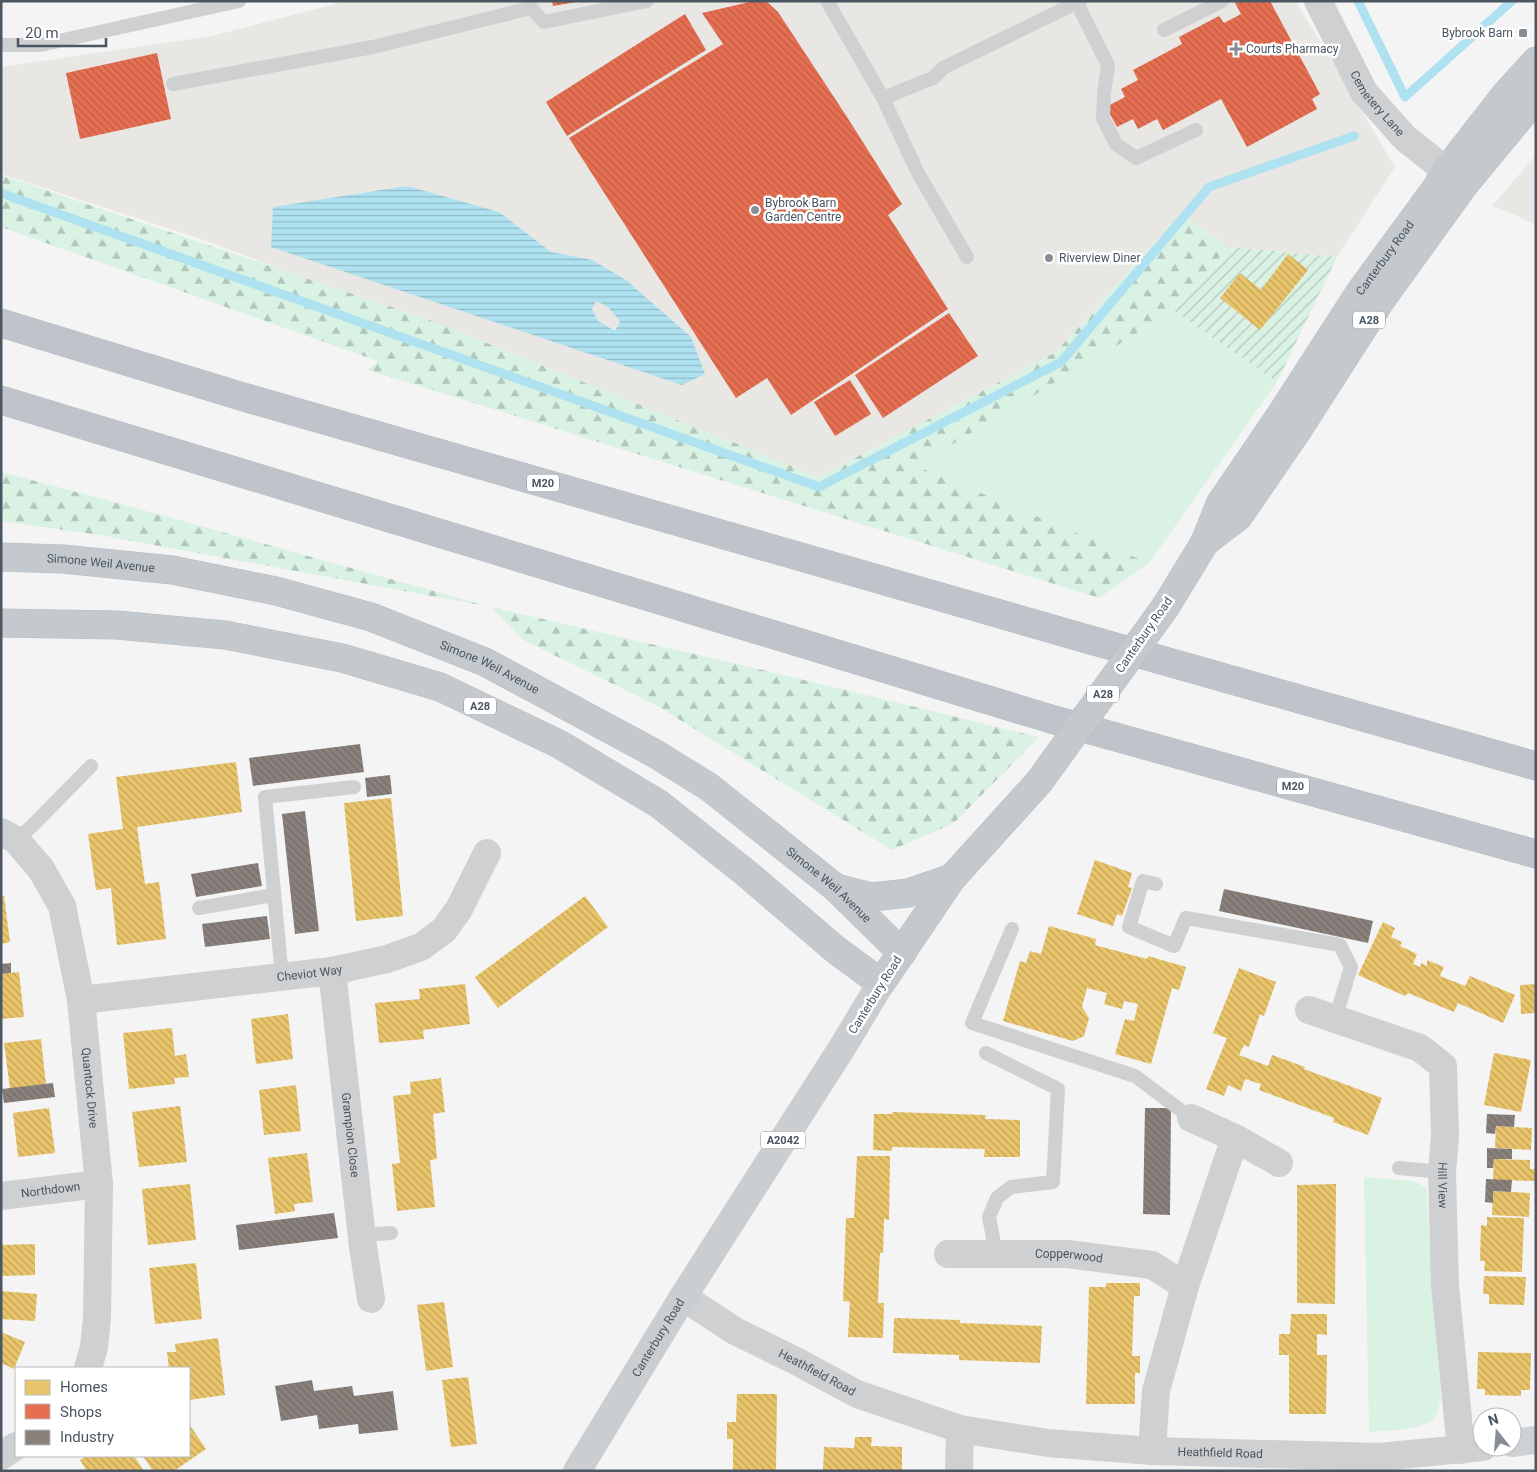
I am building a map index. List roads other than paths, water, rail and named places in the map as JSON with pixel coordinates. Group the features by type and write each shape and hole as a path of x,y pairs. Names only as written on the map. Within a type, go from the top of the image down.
{"highway":[{"name":"Canterbury Road","path":"1455,178 1506,94 1536,61"},
{"name":"Canterbury Road","path":"881,983 952,878 1039,782 1166,606 1206,542 1220,504 1280,416 1360,292 1437,186 1455,178 1536,98"},
{"name":"M20","path":"1,323 259,401 1068,634 1536,766"},
{"name":"M20","path":"1,400 1051,719 1536,854"},
{"name":"Simone Weil Avenue","path":"1,557 63,558 172,570 276,591 371,617 485,662 654,753 709,787 836,888 902,953"},
{"name":"A28","path":"1,623 116,625 225,636 342,658 440,687 559,744 660,804 746,872 836,950 881,983"},
{"path":"836,888 872,897 908,893 952,878"}],"main road":[{"name":"Canterbury Road","path":"577,1471 683,1297 840,1051 881,983"}],"street":[{"name":"Cemetery Lane","path":"1318,1 1364,92 1405,138 1455,178"},
{"name":"Quantock Drive","path":"8,836 42,869 62,906 81,1000 99,1184 97,1318 94,1347 88,1367"},
{"name":"Cheviot Way","path":"81,1000 332,972 387,959 422,947 444,930 459,909 487,854"},
{"name":"Grampion Close","path":"332,972 371,1299"},
{"name":"Hill View","path":"1309,1010 1420,1048 1443,1066 1445,1136 1442,1172 1445,1285 1472,1448"},
{"path":"1191,1118 1235,1138 1279,1163"},
{"path":"1152,1451 1156,1391 1185,1286 1235,1138"},
{"name":"Northdown","path":"1,1196 99,1184"},
{"name":"Copperwood","path":"948,1254 1067,1254 1152,1265 1185,1286"},
{"name":"Heathfield Road","path":"683,1297 735,1331 857,1394 960,1429 1048,1443 1152,1451 1379,1457 1472,1448"},
{"path":"959,1471 960,1429"},
{"path":"1522,1442 1536,1440"},
{"path":"1,1456 15,1447"}],"lane":[{"path":"1,45 41,45 239,1"},
{"path":"173,84 373,47 531,8 544,22 647,1"},
{"path":"827,1 884,98 918,173 967,257"},
{"path":"1164,30 1222,1"},
{"path":"884,98 933,78 943,68 1078,2 1108,65 1103,118 1116,144 1136,158 1196,130"},
{"path":"8,836 31,827 91,766"},
{"path":"282,977 265,798 354,786"},
{"path":"1156,884 1143,881 1129,927 1174,946 1186,918 1340,945 1350,967 1335,1019"},
{"path":"199,908 274,895"},
{"path":"1012,929 972,1023 1135,1076 1191,1118"},
{"path":"986,1053 1058,1089 1053,1182 1011,1187 997,1198 989,1218 996,1254"},
{"path":"1399,1168 1442,1172"},
{"path":"362,1235 391,1233"}],"water":[{"path":"407,186 499,212 551,252 592,260 626,280 691,337 705,374 682,385 271,247 273,207","holes":["596,301 608,307 620,321 615,331 598,321 592,309"]}],"waterway":[{"path":"1358,1 1405,97 1512,1"},
{"path":"1,193 819,487 1061,362 1209,187 1354,136"}],"place":[{"name":"Bybrook Barn","path":"1523,33"},
{"name":"Courts Pharmacy","path":"1236,49"},
{"name":"Bybrook Barn Garden Centre","path":"755,210"},
{"name":"Riverview Diner","path":"1049,258"}]}
